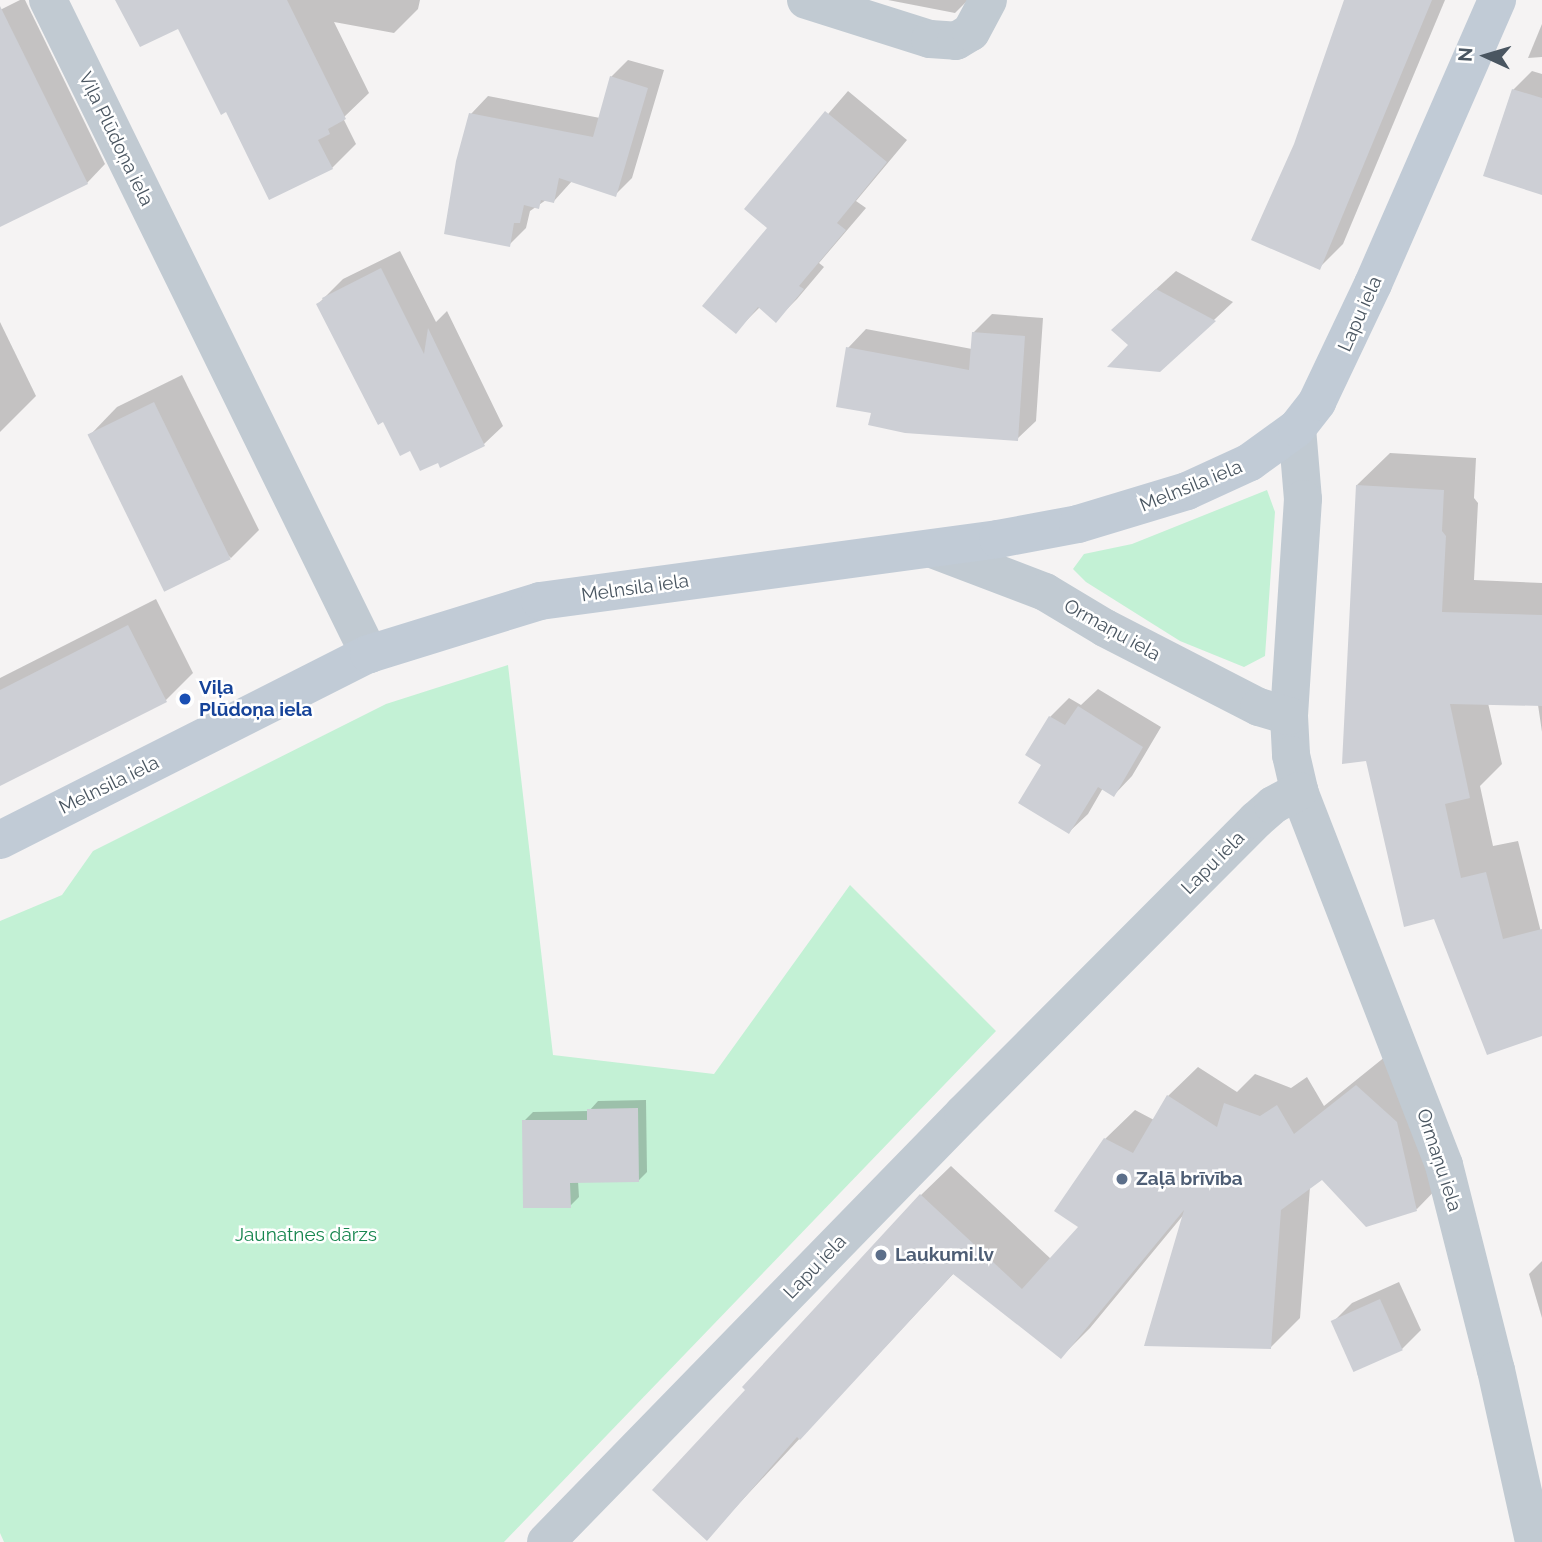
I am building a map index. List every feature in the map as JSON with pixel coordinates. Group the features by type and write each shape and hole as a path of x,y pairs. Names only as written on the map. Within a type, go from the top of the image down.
{"street":[{"name":"Viļa Plūdoņa iela","path":"48,0 369,654"},
{"path":"806,0 930,39 956,41 971,33 989,0"},
{"name":"Lapu iela","path":"1297,428 1317,402 1337,363 1497,0"},
{"name":"Melnsila iela","path":"0,840 369,654 540,601 932,549 1077,524 1158,502 1250,463 1297,428"},
{"path":"1297,428 1303,499 1289,716 1291,755 1299,791"},
{"name":"Ormaņu iela","path":"932,549 1045,592 1105,628 1259,707 1289,716"},
{"name":"Lapu iela","path":"546,1542 972,1104 1256,820 1273,805 1299,791"},
{"name":"Ormaņu iela","path":"1299,791 1444,1165 1496,1370 1534,1542"}],"green space":[{"path":"1267,490 1275,512 1265,656 1244,667 1180,641 1086,582 1073,569 1084,554 1132,544"},
{"name":"Jaunatnes dārzs","path":"508,665 553,1055 714,1074 850,885 996,1031 504,1542 4,1542 0,1533 0,921 62,895 93,851 386,704"}],"building":[{"path":"115,0 287,0 346,119 328,129 330,134 318,140 333,169 269,200 226,112 221,115 178,29 140,47"},
{"path":"1344,0 1432,0 1320,270 1251,240 1294,144"},
{"path":"0,6 88,184 0,227"},
{"path":"610,76 648,88 616,197 559,178 554,203 541,200 539,209 524,205 520,223 514,223 510,247 444,234 456,161 469,113 593,137"},
{"path":"1512,89 1542,98 1542,195 1483,176"},
{"path":"825,111 887,162 837,223 846,230 799,286 804,289 776,323 758,307 736,334 702,306 767,228 744,209"},
{"path":"381,268 424,354 428,328 485,446 440,468 438,463 420,471 410,451 400,456 383,422 378,425 316,304 323,300 322,298"},
{"path":"1156,289 1216,321 1160,372 1107,367 1128,345 1111,330"},
{"path":"972,332 1025,336 1018,441 905,433 868,425 871,413 836,407 846,347 969,370"},
{"path":"154,402 231,559 164,592 87,434"},
{"path":"1356,485 1444,490 1442,531 1446,536 1442,612 1542,615 1542,706 1450,704 1470,798 1445,804 1461,878 1486,872 1503,939 1542,929 1542,1036 1487,1055 1434,919 1404,927 1366,761 1342,764"},
{"path":"128,625 167,702 0,786 0,690"},
{"path":"1078,706 1143,747 1114,797 1098,787 1069,834 1018,803 1041,765 1025,755 1049,716 1065,725"},
{"path":"1356,1085 1397,1122 1417,1211 1366,1227 1322,1180 1281,1210 1271,1349 1144,1346 1184,1210 1061,1359 953,1274 800,1440 797,1437 707,1541 652,1490 745,1390 742,1387 920,1194 1022,1289 1078,1227 1054,1211 1104,1138 1133,1153 1167,1095 1217,1127 1224,1103 1260,1116 1277,1105 1294,1134"},
{"path":"638,1108 639,1182 570,1183 571,1208 523,1208 522,1120 587,1120 587,1109"},
{"path":"1380,1299 1403,1350 1353,1372 1331,1321"}],"place":[{"name":"Viļa Plūdoņa iela","path":"185,699"},
{"name":"Zaļā brīvība","path":"1122,1179"},
{"name":"Laukumi.lv","path":"881,1255"}]}
